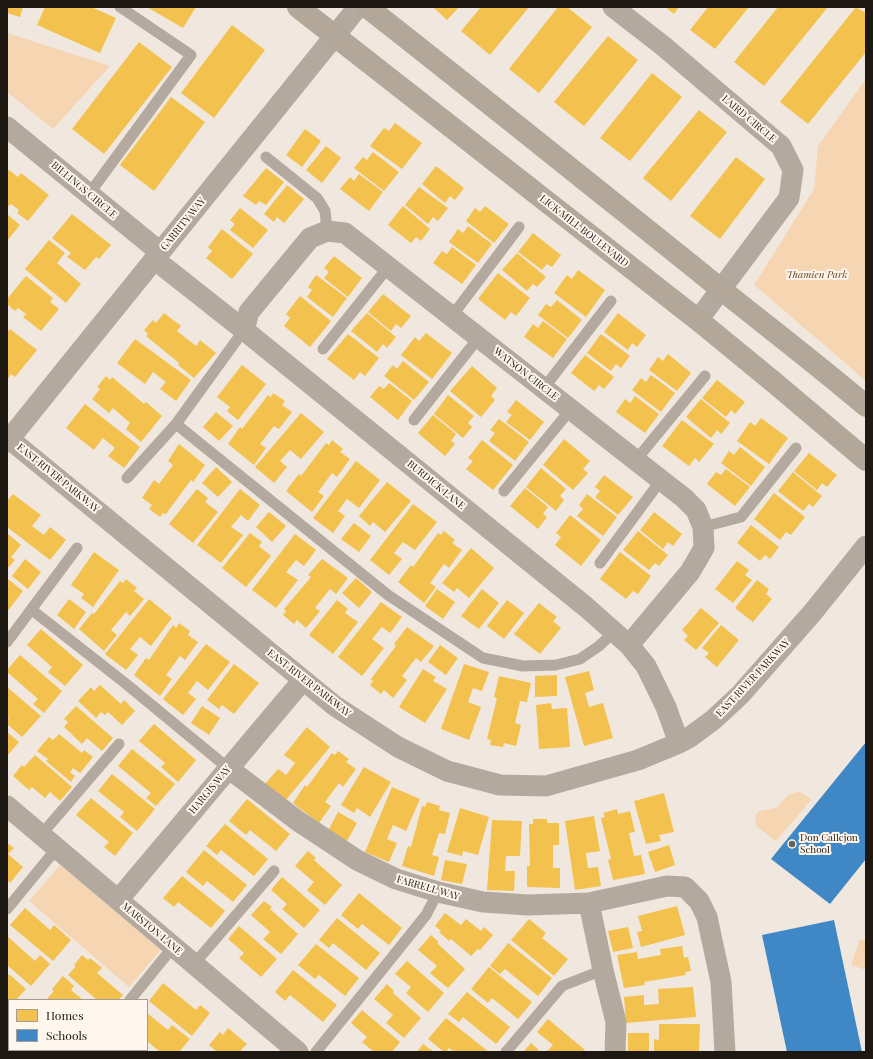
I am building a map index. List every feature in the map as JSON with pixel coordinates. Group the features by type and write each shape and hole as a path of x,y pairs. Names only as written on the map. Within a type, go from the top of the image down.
{"main road":[{"name":"LICK MILL BOULEVARD","path":"298,7 698,320 866,460"},
{"path":"366,7 458,78 720,289 824,370 866,406"}],"street":[{"name":"GARRITY WAY","path":"8,439 358,7"},
{"name":"LAIRD CIRCLE","path":"613,7 781,146 793,170 789,198 698,320"},
{"name":"BILLINGS CIRCLE","path":"8,130 89,194 157,256"},
{"name":"WATSON CIRCLE","path":"244,330 249,312 310,238 327,232 345,233 480,337 684,498 696,510 703,526 704,548 690,572 621,638"},
{"name":"BURDICK LANE","path":"157,256 244,330 580,602 621,638 646,666 666,707 679,743"},
{"name":"EAST RIVER PARKWAY","path":"8,439 112,522 335,706 398,747 447,771 500,785 546,786 638,760 679,743 714,720 740,695 813,612 866,546"},
{"name":"HARGIS WAY","path":"118,900 302,680"},
{"name":"FARRELL WAY","path":"228,768 298,821 357,860 396,879 438,892 483,902 506,904 589,904 667,886 685,887 699,901 707,917 721,982 725,1052"},
{"name":"MARSTON LANE","path":"7,806 194,964 288,1049"},
{"path":"589,904 616,1022 615,1052"}],"lane":[{"path":"89,194 191,55 120,7"},
{"path":"266,156 317,198 325,211 327,232"},
{"path":"452,316 519,227"},
{"path":"323,349 389,266"},
{"path":"544,388 611,301"},
{"path":"127,478 176,424 244,330"},
{"path":"414,420 480,337"},
{"path":"636,460 705,376"},
{"path":"504,491 571,409"},
{"path":"176,424 388,595 483,658 523,666 556,665 580,660 599,646 621,638"},
{"path":"703,526 741,517 796,448"},
{"path":"600,563 661,480"},
{"path":"7,642 77,548"},
{"path":"32,610 125,683 228,768"},
{"path":"41,835 119,744"},
{"path":"7,909 57,848"},
{"path":"194,964 274,871"},
{"path":"316,1052 426,914 438,892"},
{"path":"131,999 173,947"},
{"path":"506,1052 562,986 603,970"}],"green space":[{"path":"7,33 110,66 53,129 7,92"},
{"name":"Thamien Park","path":"866,79 866,381 754,285 814,189 818,146"},
{"path":"799,792 806,795 811,800 776,841 756,826 755,817 759,811 776,808 789,794"},
{"path":"60,865 161,950 129,987 29,901"},
{"path":"860,939 866,941 866,970 851,965"}],"building: Homes":[{"path":"7,7 23,7 20,17 7,13"},
{"path":"45,7 91,7 116,18 100,53 37,25"},
{"path":"147,7 196,7 183,28"},
{"path":"433,7 459,7 447,20"},
{"path":"481,7 529,7 490,55 461,31"},
{"path":"558,7 567,7 592,27 539,93 509,69"},
{"path":"665,7 679,7 674,14"},
{"path":"708,7 749,7 715,49 690,30"},
{"path":"778,7 828,7 764,86 734,62"},
{"path":"856,7 866,13 866,52 808,124 780,102"},
{"path":"232,25 265,50 214,118 181,93"},
{"path":"608,36 638,60 584,126 554,102"},
{"path":"139,42 172,67 104,154 72,129"},
{"path":"652,73 682,97 630,161 600,138"},
{"path":"171,97 205,122 154,191 120,165"},
{"path":"699,110 727,132 671,201 643,178"},
{"path":"395,123 422,143 402,169 370,146 384,128 389,131"},
{"path":"305,129 321,141 302,167 286,155"},
{"path":"326,146 341,158 322,183 306,170"},
{"path":"373,152 399,172 384,191 354,168 363,157 367,160"},
{"path":"736,157 765,179 720,239 690,216"},
{"path":"436,166 464,188 455,200 450,196 445,203 422,184"},
{"path":"266,168 284,182 266,205 259,201 256,205 243,196"},
{"path":"9,170 18,177 21,173 49,195 28,221 17,213 19,210 11,204 9,206 7,205 7,172"},
{"path":"359,174 383,192 369,211 340,189 350,177 354,181"},
{"path":"287,185 304,199 284,223 277,217 274,222 264,214"},
{"path":"419,187 448,208 438,221 433,217 428,224 405,205"},
{"path":"403,206 430,229 421,241 416,237 411,243 388,225"},
{"path":"485,206 509,224 494,243 466,221 475,208 480,212"},
{"path":"240,208 268,230 253,248 230,230 235,224 230,220"},
{"path":"7,214 20,225 7,241"},
{"path":"72,214 111,245 99,259 96,257 85,270 67,257 71,253 52,238"},
{"path":"468,226 492,244 478,263 449,242 458,229 463,233"},
{"path":"222,229 253,254 232,279 206,258 212,251 208,247"},
{"path":"533,233 561,255 552,267 547,264 542,270 518,252"},
{"path":"49,240 65,253 57,263 81,284 66,303 25,269"},
{"path":"452,247 476,265 462,284 433,263 442,251 447,254"},
{"path":"517,253 546,277 537,287 533,284 527,291 502,270"},
{"path":"334,256 362,278 348,297 324,278 329,272 324,268"},
{"path":"578,270 605,290 586,317 554,293 567,275 572,279"},
{"path":"498,273 530,298 516,316 511,312 505,320 478,299"},
{"path":"316,275 347,298 333,317 307,297 312,290 308,287"},
{"path":"26,276 53,298 50,302 59,309 41,331 23,317 26,314 18,308 15,311 7,304 7,299"},
{"path":"383,294 411,316 401,328 396,324 391,331 368,312"},
{"path":"300,296 331,321 310,347 284,326 290,318 286,314"},
{"path":"557,300 582,320 568,338 538,315 546,304 551,307"},
{"path":"164,313 181,326 177,331 196,346 200,340 216,353 194,378 178,365 179,363 146,336 148,334 144,330 153,320 156,323"},
{"path":"367,313 396,337 387,348 383,344 377,352 351,331"},
{"path":"618,313 646,335 637,347 632,343 628,350 604,332"},
{"path":"543,321 567,339 553,358 524,337 533,324 538,328"},
{"path":"10,329 37,350 15,377 11,374 7,380 7,332"},
{"path":"426,333 452,353 432,379 401,355 415,337 419,341"},
{"path":"348,334 379,358 365,376 360,372 354,380 327,359"},
{"path":"601,334 630,356 621,368 616,364 611,371 587,353"},
{"path":"135,339 191,380 176,401 160,389 166,382 153,372 145,384 117,363"},
{"path":"668,354 691,373 677,391 649,370 658,357 663,361"},
{"path":"585,355 614,377 604,389 599,385 594,391 571,373"},
{"path":"403,361 429,382 414,400 384,376 393,365 397,369"},
{"path":"242,365 266,384 238,420 227,411 230,407 217,397"},
{"path":"472,366 497,388 491,396 495,400 481,417 450,391"},
{"path":"651,375 675,393 661,412 632,390 641,378 646,382"},
{"path":"106,376 110,380 112,377 144,404 146,402 162,416 141,442 126,429 130,423 113,408 109,413 92,399 100,389 97,387"},
{"path":"717,380 745,402 735,414 731,410 726,417 702,398"},
{"path":"389,383 412,401 398,420 370,397 379,386 384,389"},
{"path":"273,393 285,401 282,405 292,412 279,429 274,426 260,444 266,448 254,465 228,444 240,427 242,429 268,395 271,397"},
{"path":"448,395 474,416 468,423 472,427 463,438 434,414"},
{"path":"635,396 659,414 645,433 616,412 625,399 630,403"},
{"path":"701,399 730,423 721,434 717,430 711,438 686,417"},
{"path":"516,400 544,422 530,440 506,422 512,415 507,412"},
{"path":"85,404 140,447 124,468 108,456 115,448 103,438 94,450 66,428"},
{"path":"216,412 233,426 219,441 203,427"},
{"path":"301,413 324,432 301,459 290,450 280,461 287,467 274,483 255,467"},
{"path":"433,415 456,434 451,441 455,444 445,456 418,433"},
{"path":"761,418 788,438 769,464 737,441 750,422 755,426"},
{"path":"499,419 529,442 515,461 489,441 495,433 490,430"},
{"path":"682,420 714,444 699,462 695,458 689,466 662,446"},
{"path":"564,439 590,461 583,469 588,473 573,490 543,465"},
{"path":"332,440 343,449 340,452 350,459 337,477 332,473 318,492 324,496 312,512 286,491 299,474 301,476 326,443 329,445"},
{"path":"482,440 513,465 493,490 466,469 473,461 468,458"},
{"path":"179,444 205,465 193,482 191,480 166,514 163,513 160,517 149,509 152,505 142,498 154,480 159,484 173,465 168,461"},
{"path":"740,447 765,467 751,486 721,463 729,451 734,455"},
{"path":"809,453 837,475 827,487 822,483 817,490 794,471"},
{"path":"356,461 380,480 359,508 347,499 338,511 345,516 333,533 313,518"},
{"path":"216,467 232,482 218,497 202,483"},
{"path":"541,468 566,489 560,496 564,500 556,511 526,487"},
{"path":"726,469 750,487 735,506 707,484 716,472 721,475"},
{"path":"793,472 822,496 813,507 809,504 803,511 778,491"},
{"path":"604,475 633,497 618,515 595,497 600,491 595,487"},
{"path":"387,482 411,501 385,532 373,522 370,526 359,516"},
{"path":"525,488 548,507 543,514 547,517 538,529 510,506"},
{"path":"197,489 208,498 205,502 218,512 193,543 169,524"},
{"path":"240,489 260,505 248,521 241,515 231,527 243,535 221,563 197,545"},
{"path":"774,493 805,517 791,535 786,532 780,540 754,519"},
{"path":"13,494 41,515 32,526 44,535 50,527 66,540 50,560 7,527 7,501"},
{"path":"587,494 617,517 603,536 577,516 583,509 579,505"},
{"path":"413,504 437,522 415,550 403,542 394,553 402,559 389,575 370,560"},
{"path":"269,512 286,526 272,542 256,527"},
{"path":"654,512 682,534 673,546 668,542 663,549 640,530"},
{"path":"570,515 601,540 581,566 555,545 561,537 556,533"},
{"path":"354,523 371,536 359,552 341,539"},
{"path":"751,525 779,547 770,559 765,555 760,561 737,543"},
{"path":"444,531 455,540 452,543 462,550 449,568 444,564 430,583 436,587 424,603 398,582 411,565 413,567 438,533 441,535"},
{"path":"638,531 668,555 659,566 655,563 649,570 623,550"},
{"path":"7,533 21,545 11,557 15,560 7,569"},
{"path":"250,533 262,542 259,546 271,556 246,587 222,568"},
{"path":"295,534 316,550 304,566 296,560 286,572 298,580 276,608 252,590"},
{"path":"471,548 494,568 469,598 457,588 454,592 442,583"},
{"path":"94,552 119,570 93,607 81,598 84,594 71,585"},
{"path":"620,552 651,576 638,594 633,591 626,599 600,579"},
{"path":"25,559 41,572 28,589 12,576"},
{"path":"322,559 348,578 336,594 330,589 315,608 320,611 306,628 297,620 294,624 283,615 286,611 284,609 311,577 308,575"},
{"path":"737,561 749,570 745,575 752,580 733,603 715,589"},
{"path":"356,578 372,592 359,608 342,593"},
{"path":"8,579 23,591 7,612 7,581"},
{"path":"126,579 137,588 134,591 144,599 130,616 126,612 111,630 117,635 104,651 79,629 92,613 94,614 120,581 123,583"},
{"path":"757,580 769,589 766,594 772,599 753,622 735,608"},
{"path":"437,589 455,602 443,619 425,606"},
{"path":"482,589 499,603 479,629 461,616"},
{"path":"69,599 86,612 74,629 57,615"},
{"path":"149,599 172,618 151,646 140,637 130,649 138,655 126,670 105,654"},
{"path":"337,600 348,609 345,613 358,622 333,654 309,635"},
{"path":"507,600 524,613 504,639 487,626"},
{"path":"381,602 402,617 390,633 382,627 372,639 384,648 362,676 338,657"},
{"path":"539,603 557,617 553,621 561,628 540,654 514,634"},
{"path":"701,608 719,623 696,650 684,640 688,636 682,630"},
{"path":"179,623 190,631 188,635 198,642 185,660 180,656 166,675 172,679 160,696 134,675 146,658 149,660 173,625 176,628"},
{"path":"721,625 739,640 717,667 705,657 709,653 702,648"},
{"path":"407,627 434,646 421,662 416,658 402,676 407,680 393,698 384,690 381,694 370,685 373,681 371,679 396,646 394,644"},
{"path":"41,629 83,665 65,686 48,672 52,667 27,645"},
{"path":"206,644 230,662 208,690 197,681 188,693 196,699 183,715 163,699"},
{"path":"440,645 458,658 446,675 428,662"},
{"path":"20,655 62,691 44,713 33,704 38,699 7,672 7,670"},
{"path":"234,664 259,683 234,714 222,705 219,709 207,700"},
{"path":"464,664 489,672 482,691 473,688 468,702 481,707 469,740 441,729"},
{"path":"423,669 436,677 433,681 447,689 425,723 399,707"},
{"path":"589,671 594,690 585,693 589,707 603,703 613,738 584,746 565,677"},
{"path":"557,675 557,696 535,697 535,676"},
{"path":"499,676 531,683 527,702 520,701 515,723 521,725 516,746 504,743 503,747 490,745 491,740 487,739 497,698 494,697"},
{"path":"100,685 121,704 124,700 135,711 122,725 108,712 105,715 101,712 96,718 78,701 91,687 94,691"},
{"path":"7,687 41,716 22,737 7,724 9,718 7,716"},
{"path":"551,703 552,709 567,708 570,747 539,749 536,705"},
{"path":"76,706 113,738 102,751 87,738 82,744 64,727 68,722 64,719"},
{"path":"202,706 220,718 209,735 191,723"},
{"path":"154,724 196,760 178,782 161,767 165,763 139,741"},
{"path":"307,727 330,747 285,801 265,784 278,769 286,775 295,763 284,755"},
{"path":"7,732 19,742 7,756"},
{"path":"59,734 82,753 84,750 93,757 80,773 73,768 70,772 75,776 71,782 46,761 48,759 37,751 49,737 53,740"},
{"path":"132,749 175,784 156,806 146,798 151,793 118,766"},
{"path":"338,751 349,759 346,762 356,769 343,787 339,783 325,802 331,806 319,823 293,803 305,785 307,787 332,753 335,755"},
{"path":"35,755 72,787 60,801 50,792 45,798 32,787 29,790 13,776 22,765 24,767"},
{"path":"364,767 391,782 370,817 357,808 354,813 341,805"},
{"path":"112,774 155,809 137,831 120,817 124,812 98,791"},
{"path":"392,787 420,799 406,831 393,825 387,839 397,843 389,862 365,852"},
{"path":"664,793 674,832 659,835 661,841 646,844 634,801"},
{"path":"91,798 133,833 115,856 104,847 109,842 76,815"},
{"path":"247,799 290,834 276,851 250,830 246,835 229,821"},
{"path":"427,802 440,806 439,810 450,813 445,834 439,833 432,855 439,857 434,876 402,866 408,846 411,847 422,806 425,807"},
{"path":"460,808 489,817 478,855 463,851 462,856 447,852"},
{"path":"617,809 618,814 630,811 635,832 629,833 634,856 641,855 645,874 613,880 608,860 611,859 601,818 605,817 603,813"},
{"path":"338,812 357,823 347,841 328,831"},
{"path":"594,816 600,851 586,853 588,868 598,867 601,886 575,890 565,821"},
{"path":"533,819 547,819 547,823 559,823 559,845 553,845 553,868 560,868 560,888 527,887 527,866 530,866 529,824 533,824"},
{"path":"492,820 522,821 520,856 506,856 505,871 515,871 514,891 487,890"},
{"path":"225,824 268,859 254,876 221,850 217,855 206,846"},
{"path":"7,843 14,848 8,854 23,867 10,883 7,880"},
{"path":"669,845 675,865 655,872 648,852"},
{"path":"204,850 247,885 233,902 207,881 203,886 186,872"},
{"path":"308,851 316,858 314,860 342,885 325,905 307,890 314,882 295,866"},
{"path":"445,860 467,864 462,884 441,880"},
{"path":"182,876 225,911 211,928 178,902 174,907 163,898"},
{"path":"282,877 320,910 304,928 282,909 287,904 271,890"},
{"path":"359,893 402,928 389,945 362,924 358,929 341,915"},
{"path":"264,901 272,907 270,909 298,934 281,954 263,939 270,932 251,915"},
{"path":"677,906 685,935 641,947 637,932 642,931 638,916"},
{"path":"25,908 50,930 54,925 71,940 53,961 10,925"},
{"path":"445,913 461,925 466,919 481,931 484,927 493,935 480,950 478,949 471,956 451,939 449,941 435,926"},
{"path":"337,918 380,953 366,970 333,943 329,948 319,940"},
{"path":"529,919 546,933 542,938 568,959 554,976 511,940"},
{"path":"239,926 277,959 261,977 239,958 244,953 228,939"},
{"path":"628,927 633,948 613,952 608,931"},
{"path":"431,935 439,942 437,943 465,969 448,988 430,973 437,966 418,950"},
{"path":"7,936 35,961 40,955 50,964 31,986 7,965"},
{"path":"508,943 552,978 538,996 505,969 500,974 490,966"},
{"path":"316,944 359,978 345,996 319,975 315,979 298,965"},
{"path":"682,946 684,958 688,957 691,971 685,972 686,975 644,982 645,985 624,988 617,955 637,952 638,959 661,955 660,949"},
{"path":"82,955 88,960 90,958 102,968 97,973 123,995 119,999 96,999 68,975 76,966 74,965"},
{"path":"407,961 444,993 428,1012 406,993 411,987 395,974"},
{"path":"489,967 532,1002 518,1019 492,998 488,1003 471,989"},
{"path":"293,970 337,1005 323,1022 290,995 285,1001 275,992"},
{"path":"9,974 26,989 17,999 8,999 7,1011 7,977"},
{"path":"63,976 74,986 71,990 82,999 47,999 54,991 52,989"},
{"path":"163,983 196,1010 200,1005 210,1013 192,1036 149,1001"},
{"path":"387,984 394,991 393,993 421,1018 404,1038 386,1023 393,1015 374,999"},
{"path":"693,987 696,1017 626,1023 624,997 644,995 644,1005 659,1004 658,989"},
{"path":"467,992 510,1027 496,1044 463,1017 459,1022 448,1014"},
{"path":"362,1010 400,1042 392,1052 374,1052 362,1042 367,1037 351,1023"},
{"path":"148,1014 168,1030 172,1025 190,1039 179,1052 160,1052 148,1042"},
{"path":"446,1018 489,1052 454,1052 449,1048 446,1052 444,1052 428,1039"},
{"path":"548,1019 585,1050 583,1052 547,1051 553,1045 537,1032"},
{"path":"659,1024 700,1024 699,1052 654,1052 654,1039 659,1040"},
{"path":"228,1028 247,1044 241,1050 244,1052 217,1052 209,1045 220,1032 223,1035"},
{"path":"628,1033 649,1033 649,1052 628,1052"},
{"path":"531,1043 539,1050 537,1052 523,1052"},
{"path":"423,1044 434,1052 417,1052"},
{"path":"110,1051 146,1052 111,1052"}],"building: Schools":[{"path":"866,742 866,859 830,904 771,859"},
{"path":"834,920 862,1052 787,1052 762,935"}],"place":[{"name":"Don Callejon School","path":"792,844"}]}
